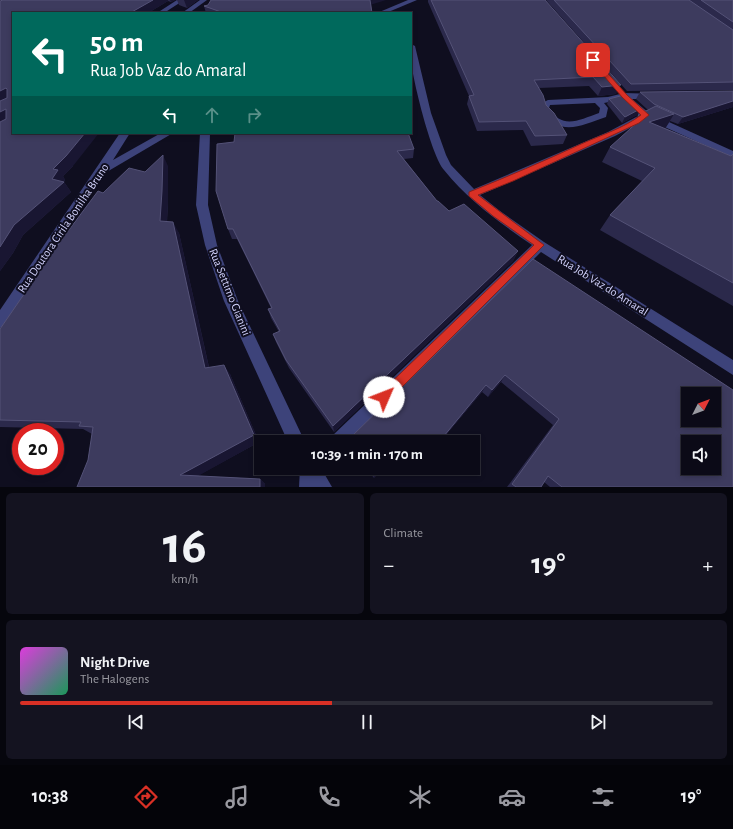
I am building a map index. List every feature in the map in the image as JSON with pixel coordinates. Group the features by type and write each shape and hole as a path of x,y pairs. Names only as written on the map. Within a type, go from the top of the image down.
{"street":[{"path":"162,12 181,0"},
{"path":"186,12 204,0"},
{"path":"383,12 414,0"},
{"path":"401,5 403,12"},
{"name":"Rua Job Vaz do Amaral","path":"412,50 427,113 441,155 447,167 472,194 496,214 540,245 733,368"},
{"path":"622,93 646,115 733,155"},
{"path":"598,101 604,108 603,115 575,125 560,124 549,115 545,108 545,105 548,103 598,101 622,93 662,96"},
{"path":"472,194 510,179 637,121 646,115"},
{"name":"Rua Doutora Cirila Bonilha Bruno","path":"0,322 124,134"},
{"path":"101,171 166,134"},
{"name":"Rua Settimo Gianini","path":"205,134 202,205 211,245 231,301 294,435"},
{"path":"345,435 540,245"},
{"path":"312,475 323,487"}],"building":[{"path":"153,0 132,12 12,12 12,134 84,134 53,169 58,170 52,179 64,182 14,225 0,247 0,122 6,119 6,109 0,112 0,101 7,98 7,89 6,88 0,91 0,1"},
{"path":"211,0 370,0 372,12 221,12 204,6 208,5"},
{"path":"431,0 545,0 621,85 602,87 593,77 534,80 543,95 546,105 554,113 567,135 535,136 526,121 479,122 469,96 474,95"},
{"path":"554,0 689,0 733,30 733,82 631,84"},
{"path":"701,0 733,0 733,22"},
{"path":"733,91 733,101 683,117 654,104 640,92"},
{"path":"624,95 640,109 625,117 609,99"},
{"path":"656,106 674,114 649,122 731,156 733,154 733,283 610,215 655,168 610,147 641,119 638,115"},
{"path":"235,134 408,134 414,149 397,151 437,201 449,211 464,204 518,251 333,426 286,360 273,334 280,331 268,309 272,308 233,229 228,229 216,191 217,144 234,142"},
{"path":"163,155 160,221 173,222 205,368 224,365 254,435 180,475 260,479 260,487 77,487 88,460 93,427 79,426 81,422 0,420 0,329 60,242 98,191 103,193 129,168 145,172"},
{"path":"533,259 733,390 733,487 562,487 548,476 541,487 516,487 512,484 559,419 505,375 492,390 486,385 445,435 353,435"}],"route":[{"path":"384,397 540,245 496,214 472,194 510,179 637,121 646,115 624,96 593,60"}]}
